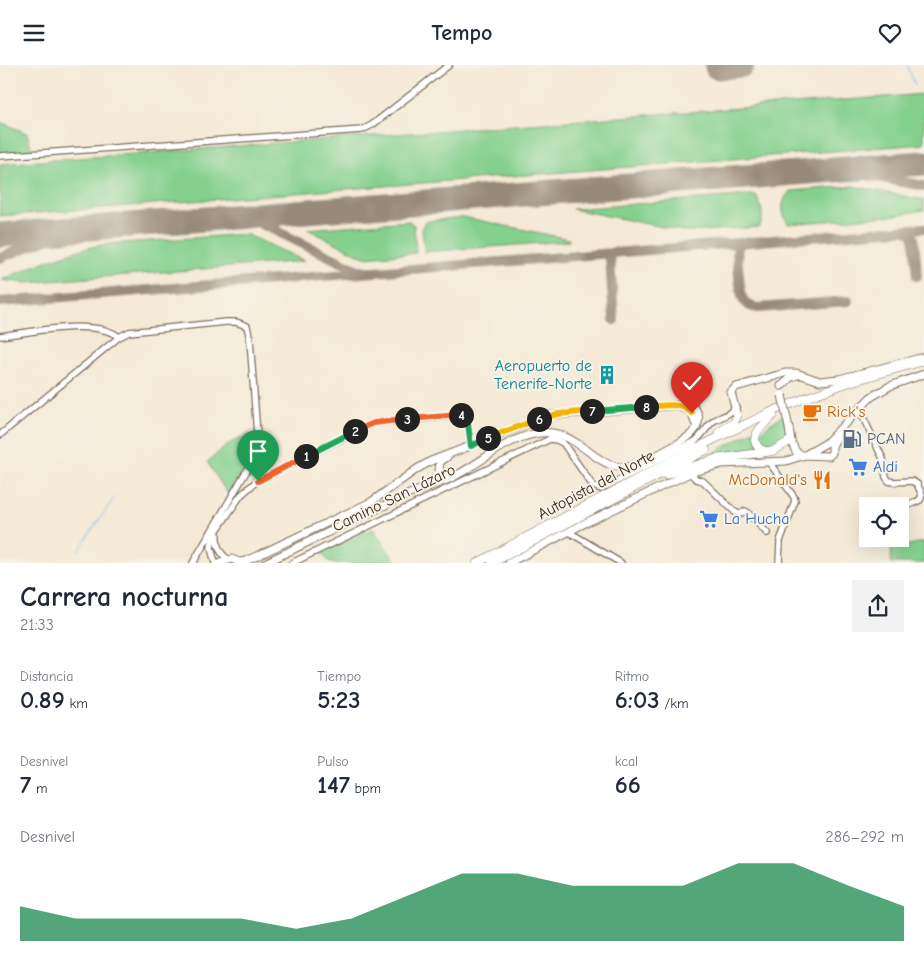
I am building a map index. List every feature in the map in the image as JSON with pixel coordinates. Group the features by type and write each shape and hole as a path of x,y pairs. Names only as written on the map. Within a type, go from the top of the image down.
{"highway":[{"name":"Autopista del Norte","path":"477,563 688,452 773,411 875,374 924,361"},
{"name":"Autopista del Norte","path":"492,563 800,404 847,387 924,367"},
{"path":"688,452 731,425 738,416"},
{"path":"774,416 758,430 755,436 756,445 766,451 771,450 782,445 789,437"},
{"path":"646,482 703,461 768,455 786,448 789,437"}],"main road":[{"path":"738,416 732,389 788,372 815,380 830,380 924,357"},
{"path":"829,444 859,409 881,391 924,374"},
{"path":"778,375 775,378 775,383 783,383 799,375"},
{"path":"783,383 782,395 792,448 796,452 805,455"},
{"path":"220,563 229,559 240,563 246,561 363,505 431,461 527,424 538,417 675,405 686,408 692,413 695,424 694,431 688,438 647,460 631,466 616,467 567,437 551,433 537,433 515,441 449,479 405,496 265,563"},
{"path":"505,431 521,421 545,413 556,414"},
{"path":"789,437 796,459"},
{"path":"786,461 790,455 789,437"},
{"path":"821,444 829,444 833,451 831,455 825,457 820,451 821,444"},
{"path":"458,451 441,460 438,469 445,476 460,472"},
{"path":"510,563 690,473 722,464 786,461 820,451"}],"street":[{"path":"0,156 362,130 369,127 449,65"},
{"path":"0,435 119,337 129,332 226,321 247,326 257,453 193,563"},
{"path":"0,336 90,327 119,337"},
{"name":"Camino San Lázaro","path":"292,563 550,439 557,439 563,443 593,486 601,489 694,441 704,434 712,422 728,414 736,407"},
{"path":"859,409 882,459 886,477 889,481 912,481 917,484 922,495 920,501 909,505"},
{"path":"728,414 738,416"},
{"path":"215,563 211,543 236,502 248,487 362,428 384,421 465,416 471,446"},
{"path":"773,462 795,501 780,541 779,563"},
{"path":"690,473 696,479 703,481 736,513 747,512 767,533"},
{"path":"217,532 217,545 222,554 229,559"},
{"path":"569,532 621,563"}],"green space":[{"path":"924,94 924,144 0,216 0,164"},
{"path":"0,122 27,133 32,151 0,153"},
{"path":"853,186 924,200 924,210 890,216 788,224 784,215 783,204 790,191"},
{"path":"756,196 761,207 762,220 759,227 688,232 572,209"},
{"path":"463,217 569,239 569,241 424,252 422,228 424,223"},
{"path":"409,221 414,225 416,253 364,257 307,229"},
{"path":"246,234 305,261 25,283 2,280 54,258 94,246"},
{"path":"784,414 786,434 782,443 770,448 758,443 764,429"},
{"path":"755,430 761,452 700,460"},
{"path":"251,434 254,452 229,496 207,462 230,443"},
{"path":"373,529 397,563 330,563 321,552"},
{"path":"924,542 924,563 891,563 891,548 909,547 909,545"}],"waterway":[{"path":"907,65 915,85"},
{"path":"78,551 114,498"}],"taxiway":[{"path":"827,171 866,175 924,186"},
{"path":"278,231 274,228 273,219 282,213"},
{"path":"221,217 255,221 358,270 366,271"},
{"path":"0,302 924,228"},
{"path":"0,258 71,229"},
{"path":"904,230 911,232 914,238 917,276"},
{"path":"744,242 738,247 740,283 744,301 752,307 848,301"},
{"path":"614,252 610,258 614,320"}],"runway":[{"path":"717,67 742,65"},
{"path":"0,235 924,163"}],"place":[{"name":"Aeropuerto de Tenerife-Norte","path":"607,375"},
{"name":"Rick's","path":"812,412"},
{"name":"PCAN","path":"852,439"},
{"name":"Aldi","path":"858,467"},
{"name":"McDonald's","path":"822,480"},
{"name":"La Hucha","path":"709,519"}],"route":[{"path":"258,481 362,428 384,421 463,415 467,417 471,446 558,414 674,405 686,408 692,413"}]}
